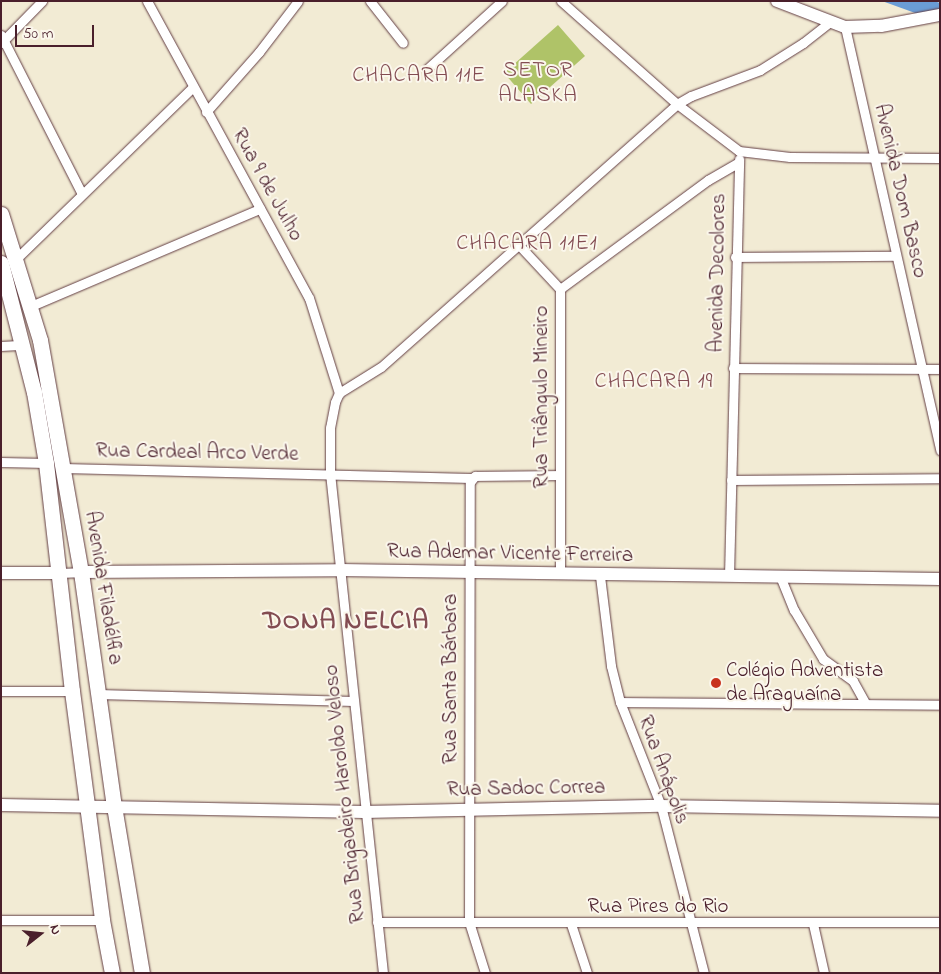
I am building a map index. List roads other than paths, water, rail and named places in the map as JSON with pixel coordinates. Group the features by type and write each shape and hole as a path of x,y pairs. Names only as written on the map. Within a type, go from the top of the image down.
{"main road":[{"name":"Avenida Filadélfia","path":"1,214 17,258 31,306 63,468 81,572 114,806 142,973"},
{"name":"Avenida Filadélfia","path":"1,264 22,345 46,463 57,573 72,691 89,805 102,920 112,973"}],"street":[{"path":"42,1 2,40 82,194"},
{"name":"Rua 9 de Julho","path":"147,1 309,298 337,398"},
{"path":"206,112 259,52 298,1"},
{"path":"370,1 403,42"},
{"path":"427,69 502,1"},
{"path":"561,1 677,104 739,151 757,156 940,158"},
{"path":"777,1 845,28 881,26 940,15"},
{"path":"337,398 381,367 677,104 691,96 760,70 803,43 830,22"},
{"name":"Avenida Dom Basco","path":"845,28 940,450"},
{"path":"17,258 193,87"},
{"name":"Avenida Decolores","path":"729,576 735,257 739,151"},
{"name":"Rua Triângulo Mineiro","path":"560,573 560,289 708,180 738,163"},
{"path":"31,306 260,209"},
{"path":"518,244 560,289"},
{"path":"735,257 896,256"},
{"path":"1,346 22,345"},
{"path":"733,368 940,370"},
{"name":"Rua Brigadeiro Haroldo Veloso","path":"337,398 330,428 330,473 364,812 383,973"},
{"path":"1,462 46,463"},
{"name":"Rua Cardeal Arco Verde","path":"63,468 473,477"},
{"path":"473,477 559,475"},
{"name":"Rua Santa Bárbara","path":"473,477 469,572 467,810 469,922 485,973"},
{"path":"731,480 940,478"},
{"name":"Rua Ademar Vicente Ferreira","path":"81,572 340,570 560,573 600,576 780,576 940,579"},
{"path":"1,574 81,572"},
{"name":"Rua Anápolis","path":"600,576 606,644 620,702 662,806 690,924 704,973"},
{"path":"780,576 794,610 822,659 853,681 866,704"},
{"path":"1,691 72,691"},
{"path":"98,694 353,702"},
{"path":"620,702 940,705"},
{"name":"Rua Sadoc Correa","path":"1,805 89,805 364,812 662,806 940,811"},
{"path":"1,920 102,920"},
{"name":"Rua Pires do Rio","path":"377,922 571,924 940,922"},
{"path":"571,924 587,973"},
{"path":"813,924 824,973"}],"water":[{"path":"882,1 934,1 940,3 940,22"}],"place":[{"name":"Colégio Adventista de Araguaína","path":"716,683"}],"district":[{"name":"CHACARA 11E","path":"419,77"},
{"name":"SETOR ALASKA","path":"538,84"},
{"name":"CHACARA 11E1","path":"527,245"},
{"name":"CHACARA 19","path":"654,383"},
{"name":"DONA NELCIA","path":"346,623"}]}
